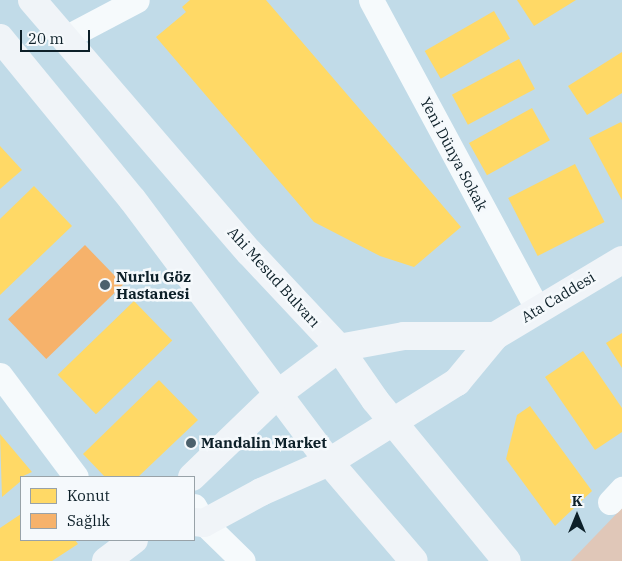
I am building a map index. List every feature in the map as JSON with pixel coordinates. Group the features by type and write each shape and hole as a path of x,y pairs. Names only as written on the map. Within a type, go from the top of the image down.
{"main road":[{"name":"Ahi Mesud Bulvarı","path":"32,0 250,252 339,348 394,423 507,561"},
{"path":"2,44 132,199 329,462 414,561"},
{"name":"Ata Caddesi","path":"197,517 261,492 329,462 394,423 457,382 495,336 537,308 622,260"},
{"path":"193,476 278,393 339,348 404,336 495,336"}],"street":[{"path":"65,38 136,0"},
{"name":"Yeni Dünya Sokak","path":"371,0 537,308"},
{"path":"2,379 75,476"},
{"path":"197,517 243,561"}],"shaded area":[{"path":"622,508 622,561 571,561"}],"building: Konut":[{"path":"190,0 266,0 461,227 414,267 380,256 314,222 156,37 186,12 182,7"},
{"path":"517,0 576,0 534,26"},
{"path":"494,11 510,39 441,79 425,51"},
{"path":"622,52 622,93 587,115 568,86"},
{"path":"519,59 535,89 468,125 452,95"},
{"path":"532,108 550,140 487,175 469,143"},
{"path":"621,122 622,124 622,200 589,138"},
{"path":"0,146 22,170 0,189"},
{"path":"575,164 605,222 538,256 508,198"},
{"path":"34,186 72,226 0,295 0,219"},
{"path":"134,301 172,341 96,414 58,375"},
{"path":"622,333 622,368 606,343"},
{"path":"583,351 622,408 622,432 595,450 545,377"},
{"path":"159,380 198,420 139,476 104,476 83,454"},
{"path":"530,406 592,491 555,526 506,459 517,415"},
{"path":"0,434 32,472 20,476 20,482 2,497"},
{"path":"20,515 20,541 76,541 78,544 52,561 0,561 0,528"}],"building: Sağlık":[{"path":"85,245 123,285 46,359 8,319"}],"place":[{"name":"Nurlu Göz Hastanesi","path":"105,285"},
{"name":"Mandalin Market","path":"191,443"}]}
